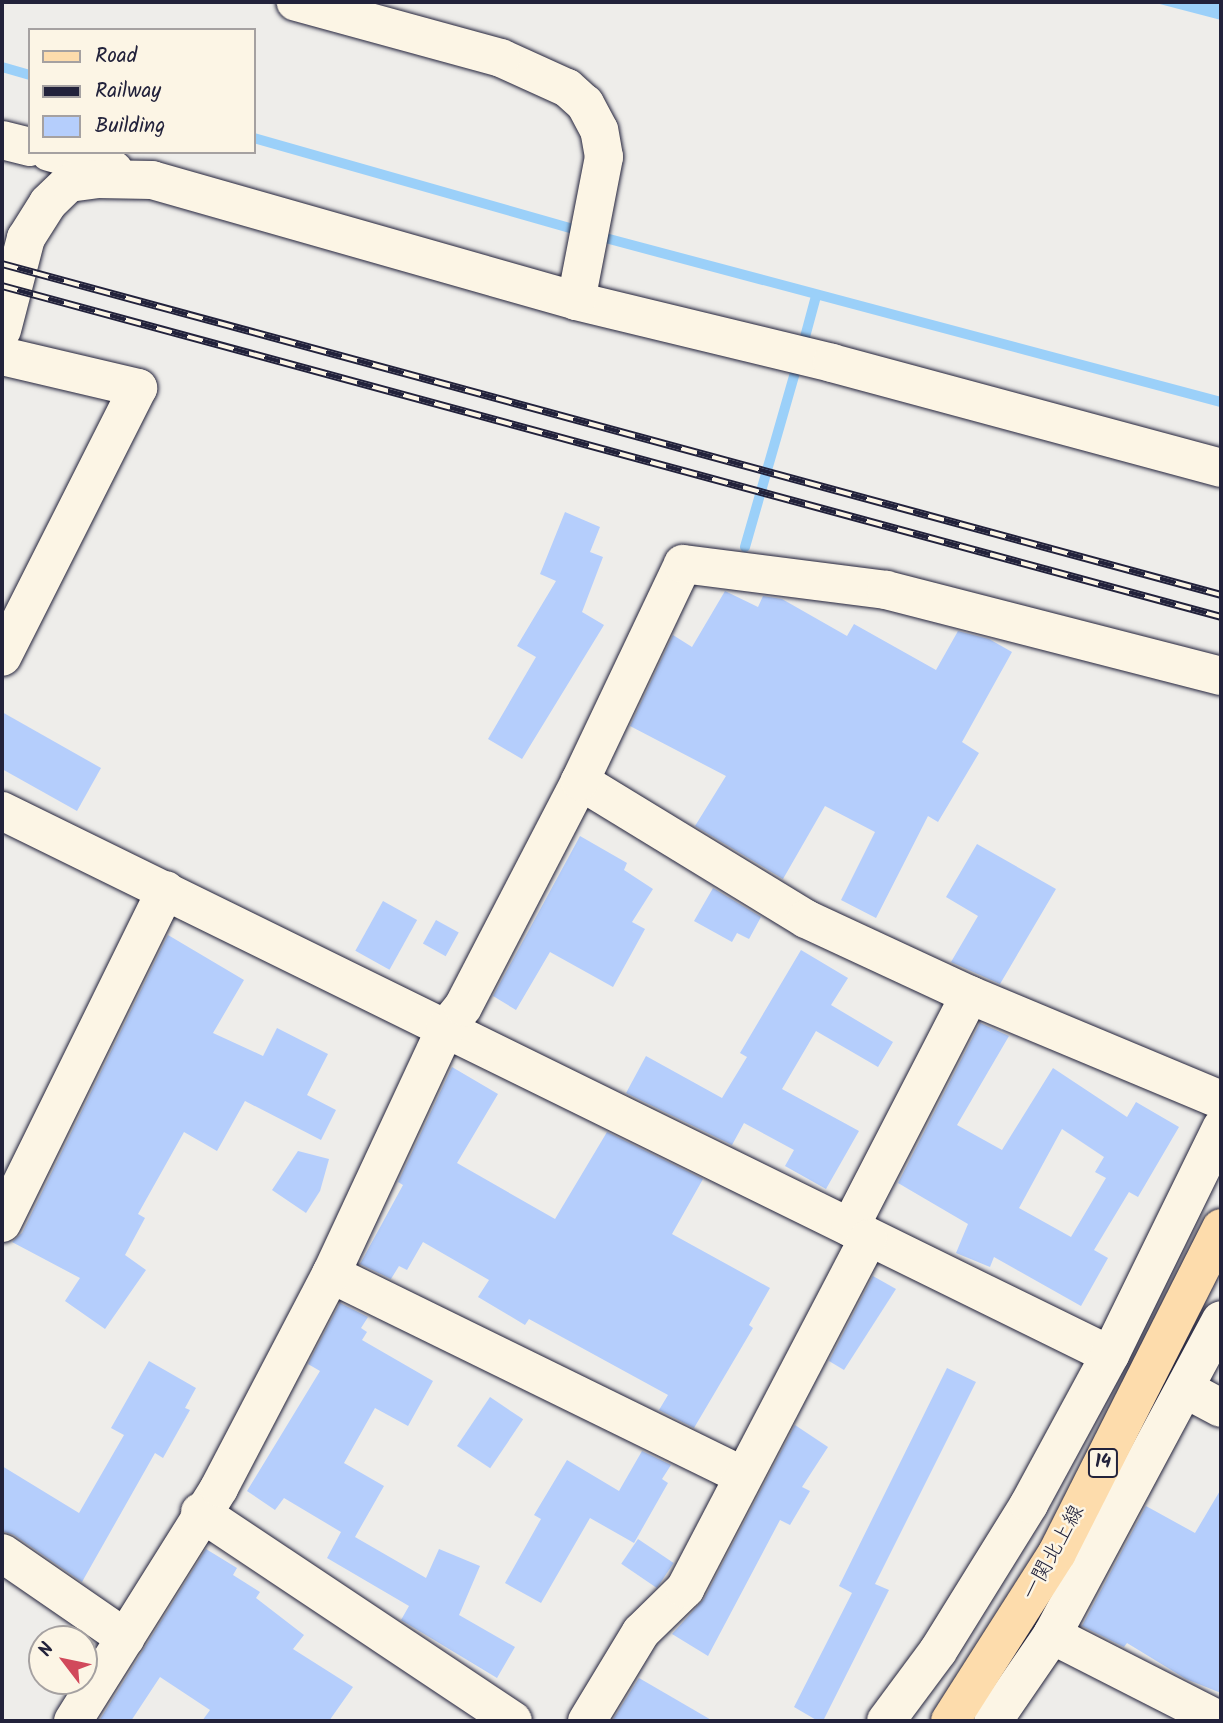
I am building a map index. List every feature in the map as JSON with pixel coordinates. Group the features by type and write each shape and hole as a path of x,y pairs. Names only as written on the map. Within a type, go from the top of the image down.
{"main road":[{"name":"一関北上線","path":"971,1711 1057,1553 1221,1228"}],"street":[{"path":"296,2 501,58 567,88 585,104 600,130 604,157 580,284"},
{"path":"2,140 28,146"},
{"path":"56,154 152,180 580,284 763,346 1221,468"},
{"path":"2,330 26,238 48,203 69,183 152,180"},
{"path":"2,356 138,388 2,656"},
{"path":"73,1721 200,1512 219,1488 331,1274 445,1029 463,1007 580,781 683,564 886,590 1221,676"},
{"path":"580,781 806,919 970,995 1221,1101"},
{"path":"2,811 1110,1355"},
{"path":"2,1223 166,890"},
{"path":"587,1721 641,1632 685,1589 743,1476 970,995"},
{"path":"886,1721 938,1651 1022,1515 1110,1355 1221,1128"},
{"path":"331,1274 743,1476"},
{"path":"971,1711 1052,1635 1187,1391 1221,1320"},
{"path":"1187,1391 1221,1408"},
{"path":"200,1512 513,1721"},
{"path":"2,1553 125,1638"},
{"path":"1052,1635 1221,1721"}],"water":[{"path":"1152,2 1221,2 1221,20"}],"building":[{"path":"565,512 600,527 590,552 603,557 582,612 604,625 522,759 488,739 536,657 517,646 556,581 540,574"},
{"path":"725,591 758,607 763,596 782,599 847,636 854,624 936,670 958,631 989,639 1012,652 962,742 979,753 938,822 928,816 876,918 841,900 875,832 825,806 783,879 695,826 726,776 630,726 673,635 692,647"},
{"path":"2,712 101,768 77,811 2,769"},
{"path":"580,836 627,863 624,870 653,889 632,922 645,929 613,987 550,952 516,1010 493,996"},
{"path":"977,844 1056,889 1000,984 951,962 978,916 946,897"},
{"path":"713,888 761,917 749,939 737,933 732,942 694,921"},
{"path":"383,901 417,920 389,970 355,951"},
{"path":"436,920 459,933 446,956 423,944"},
{"path":"168,935 244,980 213,1033 263,1056 277,1028 328,1054 307,1095 336,1110 321,1140 245,1101 217,1151 184,1132 138,1214 145,1218 125,1255 146,1270 105,1329 65,1301 80,1278 12,1242 22,1233"},
{"path":"801,950 848,978 831,1005 893,1042 878,1067 816,1031 782,1089 859,1131 826,1189 785,1166 794,1150 744,1123 732,1145 626,1093 646,1056 722,1098 747,1057 740,1053"},
{"path":"980,1023 1009,1036 957,1125 1002,1150 1053,1068 1127,1117 1136,1102 1179,1127 1138,1197 1129,1192 1094,1250 1108,1258 1081,1306 994,1257 990,1267 956,1253 968,1224 898,1183","holes":["1062,1129 1104,1157 1095,1172 1106,1178 1071,1237 1019,1208"]},
{"path":"452,1067 498,1094 457,1163 555,1219 607,1132 703,1179 672,1234 770,1288 749,1325 753,1328 694,1428 659,1410 668,1395 529,1319 525,1325 478,1297 489,1280 423,1242 407,1270 399,1266 391,1279 360,1264 403,1185 398,1182"},
{"path":"298,1151 329,1159 320,1191 306,1213 272,1190"},
{"path":"873,1276 896,1289 844,1370 829,1361"},
{"path":"340,1303 368,1317 361,1328 367,1332 362,1340 433,1381 408,1426 375,1408 344,1463 384,1486 355,1537 426,1578 439,1549 480,1566 459,1615 515,1647 497,1678 401,1620 409,1606 327,1558 341,1532 284,1498 275,1510 247,1491 320,1371 308,1364"},
{"path":"149,1361 196,1388 185,1408 190,1410 163,1458 155,1453 82,1582 14,1535 2,1531 2,1466 79,1513 124,1435 111,1428"},
{"path":"947,1368 976,1382 875,1584 889,1590 823,1721 818,1721 794,1707 852,1593 839,1586"},
{"path":"490,1397 523,1419 490,1468 457,1446"},
{"path":"795,1425 828,1447 802,1487 810,1491 790,1525 780,1520 708,1656 672,1634 704,1599"},
{"path":"642,1451 671,1465 662,1479 668,1483 634,1543 590,1518 541,1603 505,1583 541,1519 534,1515 567,1460 619,1491"},
{"path":"1221,1489 1221,1693 1186,1679 1127,1643 1124,1647 1082,1626 1146,1506 1195,1533"},
{"path":"638,1539 674,1563 657,1588 621,1564"},
{"path":"206,1549 237,1568 233,1575 260,1592 256,1598 304,1635 293,1649 353,1687 329,1721 202,1721 210,1710 160,1677 131,1721 99,1721"},
{"path":"639,1678 713,1721 612,1721"}],"waterway":[{"path":"2,67 28,74"},
{"path":"256,139 583,232"},
{"path":"598,236 1221,402"},
{"path":"802,348 816,296"},
{"path":"745,547 798,362"}],"railway":[{"path":"2,264 1221,595"},
{"path":"2,286 1221,617"}]}
